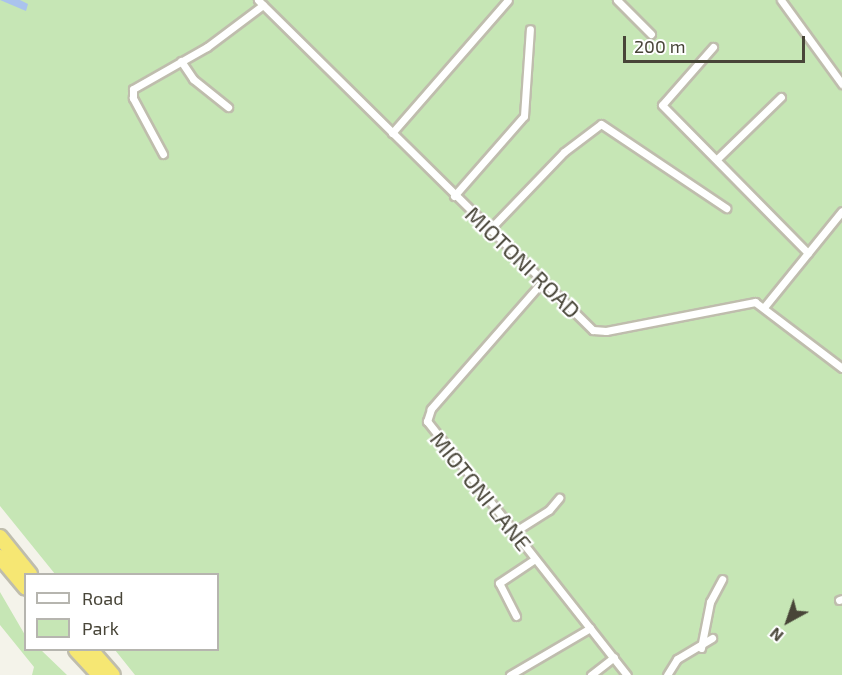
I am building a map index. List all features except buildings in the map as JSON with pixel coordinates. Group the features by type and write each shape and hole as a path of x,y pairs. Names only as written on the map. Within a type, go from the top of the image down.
{"highway":[{"path":"0,537 29,573"},
{"path":"0,557 24,586"},
{"path":"77,651 99,675"},
{"path":"92,651 113,675"}],"street":[{"path":"392,133 508,0"},
{"path":"617,0 651,34"},
{"path":"781,0 842,84"},
{"path":"163,154 131,93 150,76 220,38 260,2"},
{"name":"MIOTONI ROAD","path":"260,2 590,328 601,332 733,304 752,302 765,306"},
{"path":"454,196 525,116 530,28"},
{"path":"713,47 662,105 808,253"},
{"path":"181,61 193,79 228,107"},
{"path":"717,159 781,97"},
{"path":"489,230 564,152 601,124 726,208"},
{"path":"842,211 765,306 842,368"},
{"name":"MIOTONI LANE","path":"542,282 431,409 427,421 627,675"},
{"path":"514,532 549,510 559,498"},
{"path":"516,616 499,583 535,559"},
{"path":"700,648 710,602 722,579"},
{"path":"510,675 590,628"},
{"path":"667,675 677,659 700,648 712,638"},
{"path":"591,675 614,657"}],"green space":[{"path":"0,0 842,0 842,675 135,675 116,651 219,651 219,573 54,573 0,506"},
{"path":"0,592 24,633 24,651 42,651 67,675 32,675 34,667 0,625"}],"water":[{"path":"0,0 20,0 28,4 26,11"}]}
